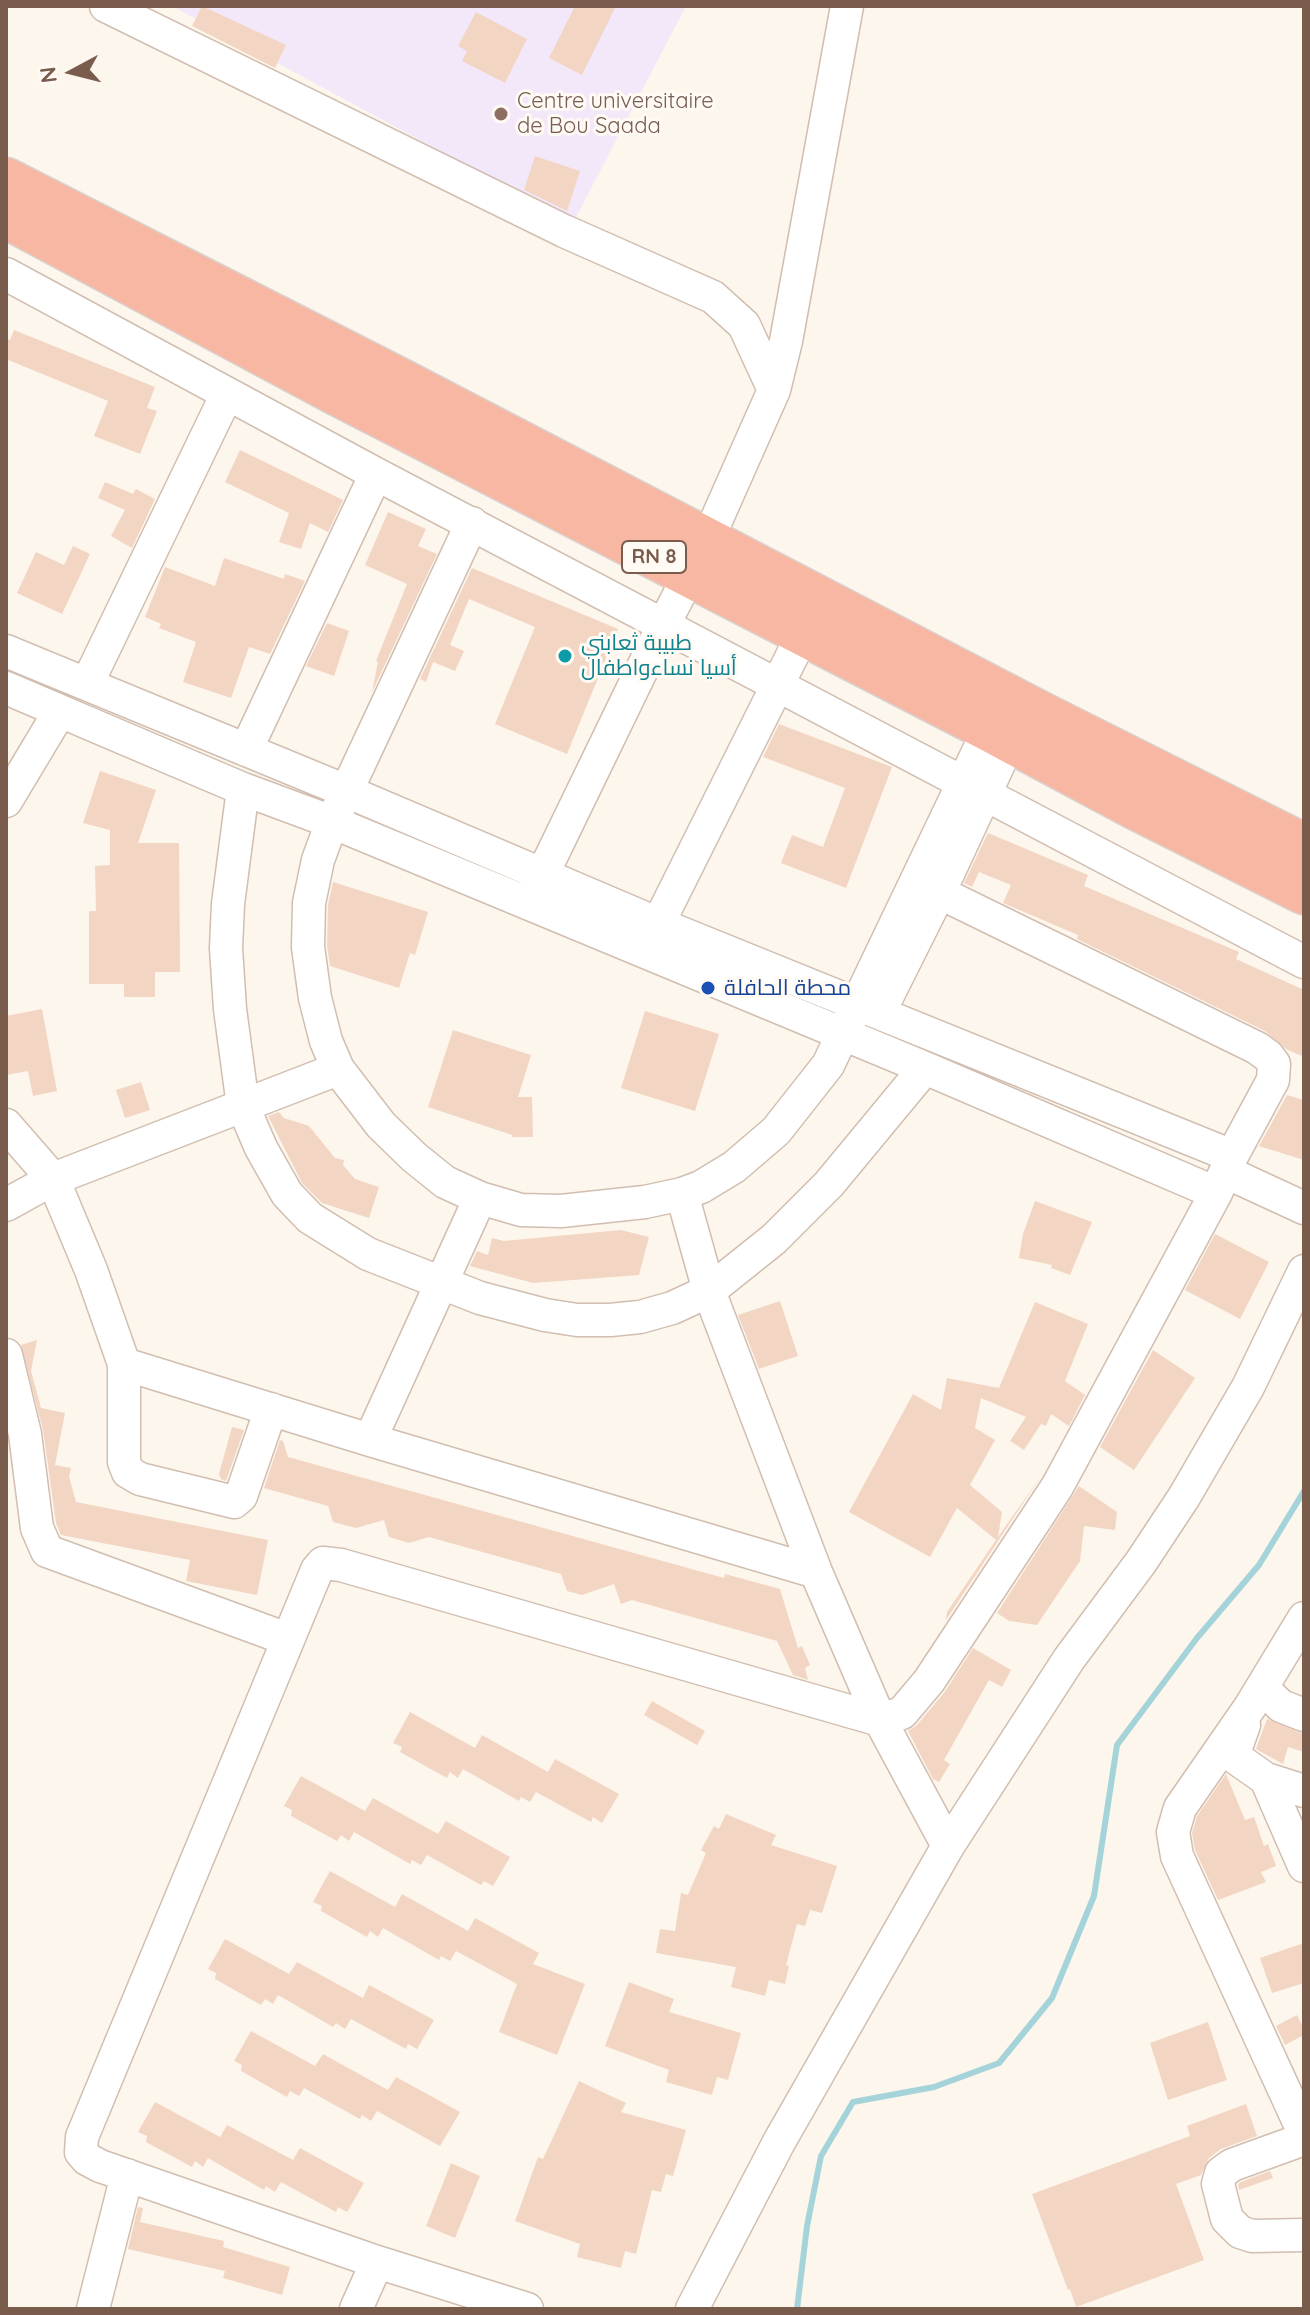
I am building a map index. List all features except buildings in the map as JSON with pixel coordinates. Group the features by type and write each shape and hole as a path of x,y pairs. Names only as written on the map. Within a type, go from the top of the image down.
{"highway":[{"name":"RN 8","path":"6,180 399,380 699,558 803,634 1304,892"},
{"name":"RN 8","path":"6,216 333,391 699,558 1304,846"}],"street":[{"path":"106,6 550,224 713,297 744,325 774,390"},
{"path":"528,904 699,558 774,390 789,326 847,6"},
{"path":"6,274 376,474 1304,962"},
{"path":"87,684 227,394"},
{"path":"246,750 376,474"},
{"path":"472,523 332,822 318,860 309,903 308,947 315,998 326,1041 338,1069 381,1125 414,1157 445,1182 480,1198 521,1210 561,1211 631,1204 682,1194 701,1187 734,1167 776,1131 828,1065 842,1034 868,1009 999,734"},
{"path":"643,953 803,634"},
{"path":"6,651 868,1009 1304,1208"},
{"path":"6,688 243,789 332,822 925,1068 1225,1174"},
{"path":"6,801 60,711"},
{"path":"243,789 230,877 226,948 230,1009 243,1106 261,1148 287,1194 310,1218 368,1254 480,1298 545,1315 577,1320 640,1317 672,1308 709,1291 774,1239 829,1184 925,1068"},
{"path":"527,2309 377,2262 127,2175 84,2157 80,2148 82,2137 320,1565 332,1563 880,1720 902,1713 915,1699 1057,1487 1225,1174 1275,1072 1268,1056 1257,1048 927,887"},
{"path":"6,1205 53,1179 338,1069"},
{"path":"6,1125 53,1179 91,1270 124,1364 124,1462 128,1472 140,1479 225,1502 237,1500 271,1409"},
{"path":"682,1194 709,1291 816,1572 880,1720 948,1846"},
{"path":"370,1440 480,1198"},
{"path":"692,2309 779,2142 948,1846 1069,1659 1141,1562 1184,1497 1248,1387 1304,1271"},
{"path":"6,1355 25,1434 37,1528 47,1551 287,1639"},
{"path":"124,1364 816,1572"},
{"path":"1295,2232 1252,2236 1240,2232 1227,2219 1218,2184 1221,2173 1232,2165 1304,2136 1177,1856 1173,1840 1180,1808 1256,1698 1304,1618"},
{"path":"1256,1698 1304,1715"},
{"path":"1256,1698 1233,1756 1266,1779 1304,1791"},
{"path":"1266,1779 1304,1866"},
{"path":"93,2309 127,2175"},
{"path":"356,2309 377,2262"}],"shaded area":[{"name":"Centre universitaire de Bou Saada","path":"172,6 686,6 573,223"}],"waterway":[{"path":"797,2309 807,2226 821,2156 853,2102 934,2087 999,2063 1052,1998 1094,1896 1117,1745 1197,1638 1259,1565 1304,1491"}],"place":[{"name":"Centre universitaire de Bou Saada","path":"501,114"},
{"name":"طبيبة ثعابني أسيا نساءواطفال","path":"565,656"},
{"name":"محطة الحافلة","path":"708,988"}]}
